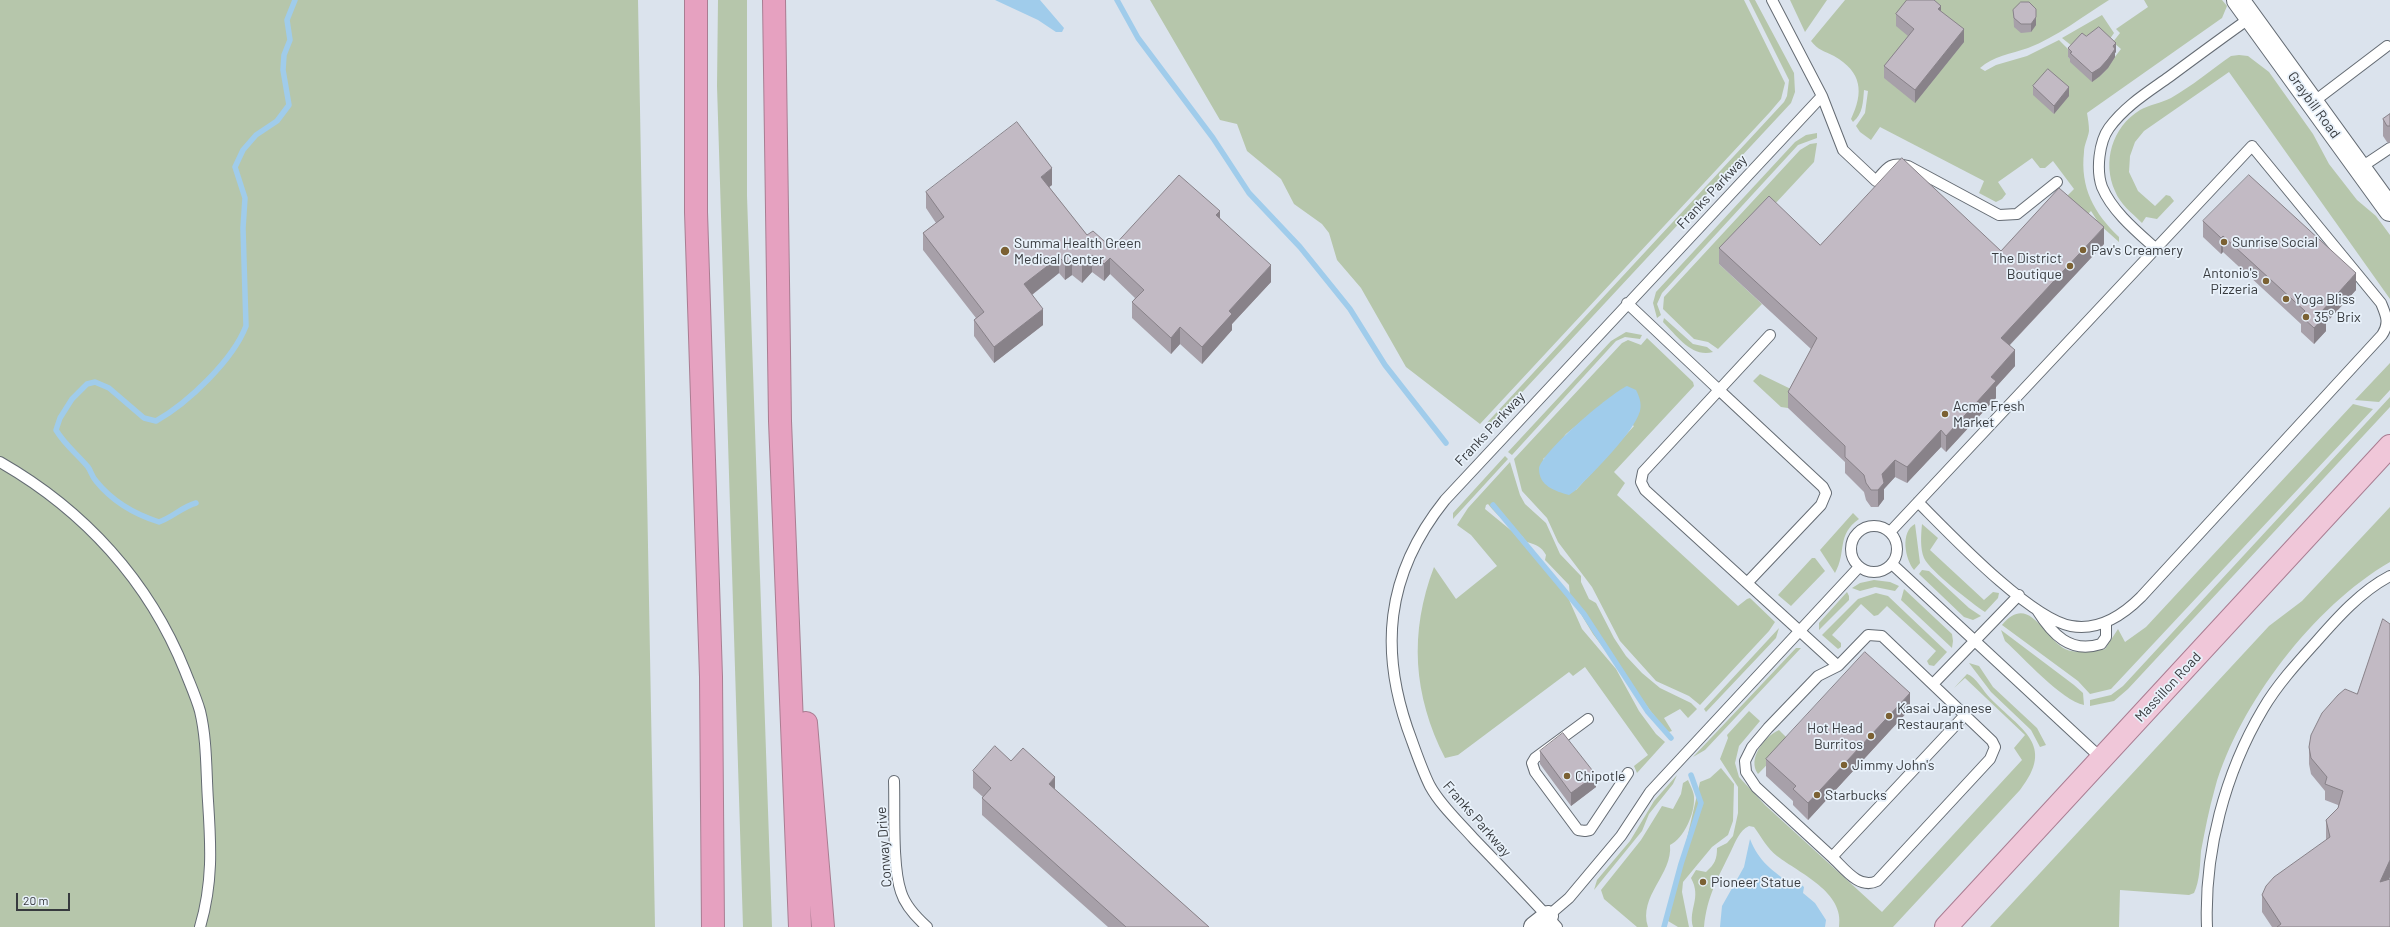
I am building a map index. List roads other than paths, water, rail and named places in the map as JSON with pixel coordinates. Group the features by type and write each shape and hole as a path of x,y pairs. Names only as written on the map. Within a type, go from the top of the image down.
{"highway":[{"path":"696,0 696,212 711,677 713,927"},
{"path":"774,0 780,421 800,927"},
{"path":"780,421 823,927"}],"main road":[{"name":"Massillon Road","path":"1946,927 2390,446"}],"street":[{"name":"Graybill Road","path":"2238,0 2390,210"}],"lane":[{"path":"1772,0 1822,96 1843,150 1876,181 1889,165 1898,163 1908,166 1999,215 2009,216 2017,214 2056,182"},
{"path":"2155,248 2112,204 2102,186 2099,167 2102,147 2108,130 2120,114 2138,99 2250,18"},
{"path":"2312,103 2387,46"},
{"name":"Franks Parkway","path":"1546,924 1449,812 1430,786 1406,727 1398,699 1390,636 1394,606 1408,557 1430,519 1473,468 1822,96"},
{"path":"1890,532 2155,248 2252,146 2379,300 2387,317 2387,328 2141,597 2126,612 2106,623 2088,626 2070,626 2037,610 2004,585 1918,502"},
{"path":"2360,168 2390,148"},
{"path":"1627,303 1823,487 1826,493 1821,505 1748,583"},
{"path":"1770,335 1643,472 1641,482 1645,490 1838,666"},
{"path":"0,462 32,480 56,498 109,548 135,580 172,639 200,710 205,748 212,863 207,905 200,927"},
{"path":"1871,526 1879,526 1890,532 1898,547 1897,555 1892,564 1881,571 1873,572 1859,566 1851,554 1853,538 1858,532 1871,526"},
{"path":"1892,564 2101,758"},
{"path":"1546,924 1621,836 1650,792 1859,566"},
{"path":"2207,927 2206,902 2211,854 2224,796 2241,749 2264,708 2296,665 2336,619 2377,583 2390,576"},
{"path":"1933,684 2019,595"},
{"path":"2037,610 2053,633 2071,646 2101,644 2106,637 2106,623"},
{"path":"1876,634 1882,636 1992,741 1995,747 1994,753 1877,881 1866,884 1858,881 1756,787 1746,772 1745,761 1752,747 1768,728 1818,676 1838,666 1868,635 1876,634"},
{"path":"1832,857 1965,715"},
{"path":"1588,719 1535,758 1532,763 1535,772 1578,830 1585,832 1590,830 1628,773"},
{"name":"Conway Drive","path":"894,781 897,867 901,892 910,908 926,927"}],"water":[{"path":"995,0 1040,0 1064,28 1062,32 1056,32 1038,20"},
{"path":"1627,386 1636,390 1641,408 1630,430 1621,441 1576,490 1569,495 1558,492 1545,484 1540,475 1539,469 1542,461 1551,450 1592,411"},
{"path":"1750,839 1762,860 1772,870 1792,885 1799,883 1804,887 1803,893 1815,903 1826,920 1825,927 1720,927 1722,906 1744,867"}],"waterway":[{"path":"196,503 159,522 132,511 116,501 102,488 88,467 67,445 56,430 60,418 72,399 87,384 95,382 109,388 144,418 156,421 182,403 208,380 231,353 240,339 246,326 243,228 245,198 235,167 243,150 256,135 277,121 289,105 283,70 284,55 290,40 287,20 295,0"},
{"path":"1117,0 1138,38 1213,138 1249,193 1300,247 1350,309 1385,365 1446,443"},
{"path":"1493,505 1584,614 1648,712 1671,738"},
{"path":"1664,927 1681,864 1701,803 1691,775"}],"place":[{"name":"Sunrise Social","path":"2224,242"},
{"name":"Pav's Creamery","path":"2083,250"},
{"name":"Summa Health Green Medical Center","path":"1005,251"},
{"name":"The District Boutique","path":"2070,266"},
{"name":"Antonio's Pizzeria","path":"2266,281"},
{"name":"Yoga Bliss","path":"2286,299"},
{"name":"35° Brix","path":"2306,317"},
{"name":"Acme Fresh Market","path":"1945,414"},
{"name":"Kasai Japanese Restaurant","path":"1889,716"},
{"name":"Hot Head Burritos","path":"1871,736"},
{"name":"Jimmy John's","path":"1844,765"},
{"name":"Chipotle","path":"1567,776"},
{"name":"Starbucks","path":"1817,795"},
{"name":"Pioneer Statue","path":"1703,882"}]}
